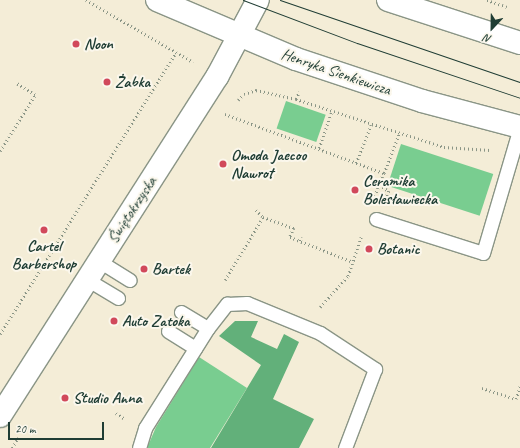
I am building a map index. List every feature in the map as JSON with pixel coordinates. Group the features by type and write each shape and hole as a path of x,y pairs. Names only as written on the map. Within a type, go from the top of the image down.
{"street":[{"name":"Henryka Sienkiewicza","path":"158,0 239,36 296,59 422,101 520,127"},
{"name":"Świętokrzyska","path":"0,416 217,77 258,0"},
{"path":"388,0 520,43"}],"lane":[{"path":"376,219 483,253 520,127"},
{"path":"99,261 130,280"},
{"path":"88,280 118,298"},
{"path":"139,448 146,428 208,328 227,304 247,303 304,326 375,369 345,448"},
{"path":"181,312 208,328"},
{"path":"168,331 195,348"}],"path":[{"path":"86,0 196,64"},
{"path":"486,0 513,9"},
{"path":"0,334 176,52"},
{"path":"0,151 35,95 16,83"},
{"path":"244,94 265,90 399,134 444,147 496,150"},
{"path":"296,99 299,92"},
{"path":"319,148 332,111"},
{"path":"225,114 384,173"},
{"path":"356,163 371,125"},
{"path":"374,198 399,134"},
{"path":"256,210 263,217 294,228 290,237 353,262"},
{"path":"223,283 263,217"},
{"path":"304,326 348,276 363,233"},
{"path":"300,241 301,237"},
{"path":"482,388 516,399 520,386"}],"green space":[{"path":"286,101 326,115 316,142 277,128"},
{"path":"401,144 493,174 480,216 387,186"},
{"path":"235,321 258,321 251,337 277,349 284,334 299,342 273,399 314,419 299,448 211,448 261,365 219,336"},
{"path":"199,357 247,388 210,448 147,448 156,427"}],"tram line":[{"path":"243,0 357,43 520,98"},
{"path":"280,0 520,82"}],"place":[{"name":"Noon","path":"76,44"},
{"name":"Żabka","path":"107,82"},
{"name":"Omoda Jaecoo Nawrot","path":"223,164"},
{"name":"Ceramika Bolesławiecka","path":"355,190"},
{"name":"Cartel Barbershop","path":"44,230"},
{"name":"Botanic","path":"369,249"},
{"name":"Bartek","path":"144,269"},
{"name":"Auto Zatoka","path":"114,321"},
{"name":"Studio Anna","path":"65,398"}]}
